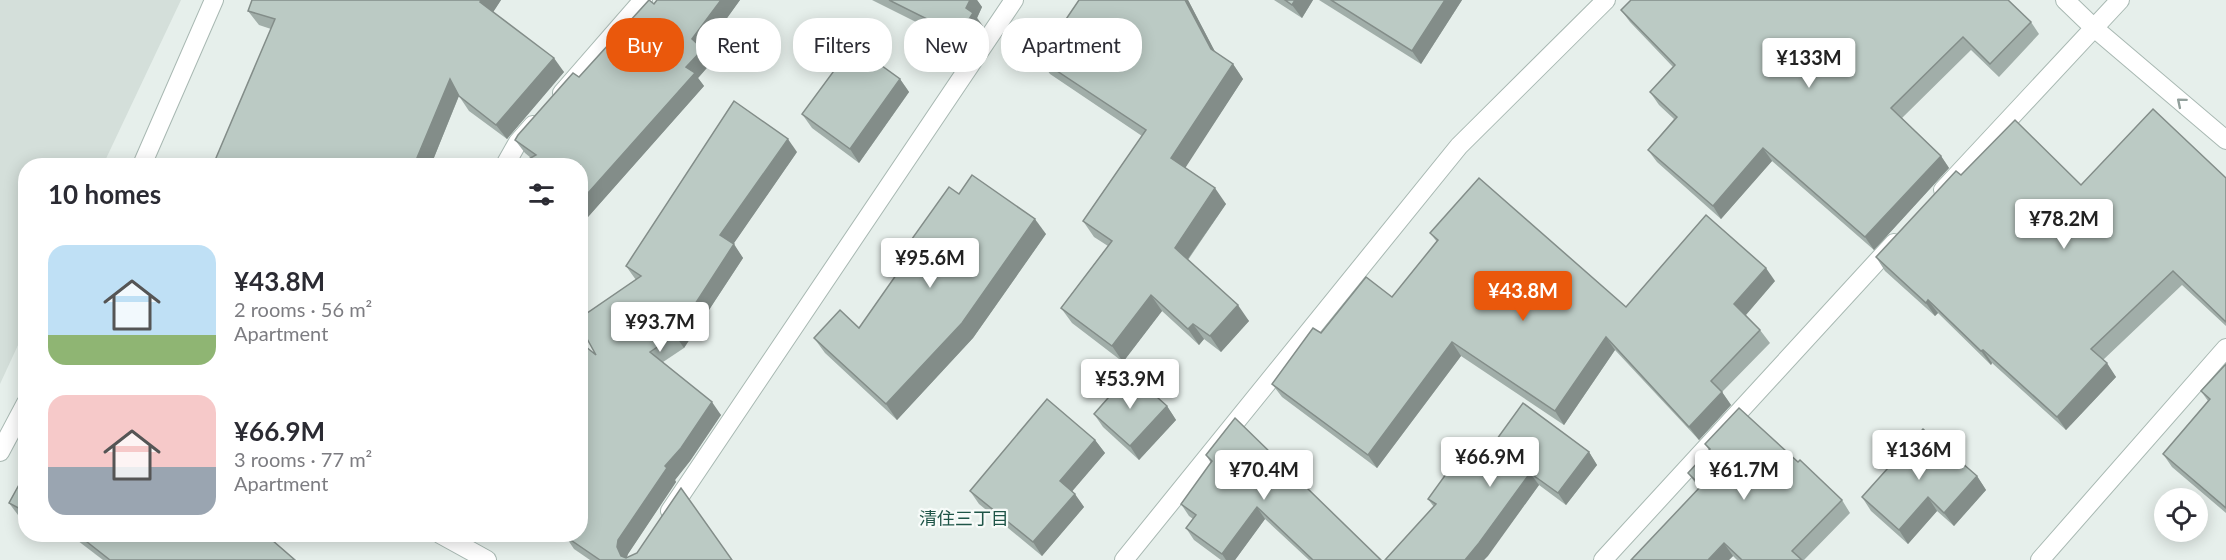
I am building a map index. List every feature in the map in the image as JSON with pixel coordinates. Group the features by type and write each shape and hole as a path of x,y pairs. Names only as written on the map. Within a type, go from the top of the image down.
{"street":[{"path":"145,158 214,0"},
{"path":"509,158 518,142 643,0"},
{"path":"663,521 1014,0"},
{"path":"1124,560 1459,146 1606,0"},
{"path":"2065,0 2093,27 2226,140"},
{"path":"1932,202 2120,0"},
{"path":"1603,560 1908,228"},
{"path":"2040,560 2226,348"},
{"path":"0,452 18,418"},
{"path":"453,542 480,558"}],"shaded area":[{"path":"0,0 181,0 106,158 18,158 18,345 0,384"}],"building":[{"path":"252,0 481,0 480,2 554,58 496,125 459,96 450,79 417,158 216,158 275,19 248,11"},
{"path":"649,0 654,4 657,0 721,0 708,18 696,18 696,34 692,39 696,43 696,56 686,67 695,73 588,193 588,158 531,158 536,155 515,140 573,73 579,77 606,47 606,72 684,72 684,18 633,18"},
{"path":"889,0 970,0 966,8 973,13 970,18 925,18"},
{"path":"1079,0 1185,0 1211,49 1233,64 1171,158 1215,188 1175,248 1238,305 1210,336 1193,324 1188,329 1151,295 1112,346 1061,308 1112,241 1083,221 1146,130 1059,72 1142,72 1142,18 1067,18"},
{"path":"1285,0 1295,0 1292,5"},
{"path":"1331,0 1445,0 1412,51"},
{"path":"1631,0 2008,0 2031,22 1990,64 1963,37 1891,108 1941,156 1865,237 1763,148 1713,206 1648,150 1677,117 1650,92 1675,65 1621,10"},
{"path":"833,72 890,72 900,79 850,149 802,114"},
{"path":"734,101 788,139 720,235 734,244 675,335 650,352 712,402 681,448 665,466 667,468 618,540 617,547 621,556 626,558 637,553 681,488 732,560 600,560 574,542 588,542 588,348 596,355 588,340 588,312 641,276 626,266"},
{"path":"2153,109 2226,178 2226,322 2173,271 2091,349 2107,363 2057,417 1983,350 1981,351 1928,300 1926,303 1876,257 1956,171 1961,175 2015,120 2081,185"},
{"path":"972,175 1035,219 962,323 886,404 814,338 840,310 859,328 915,248 909,243 949,187 959,194"},
{"path":"1479,178 1626,307 1706,215 1766,268 1734,304 1760,330 1711,381 1722,392 1689,427 1606,337 1555,411 1452,342 1368,455 1272,384 1313,328 1321,333 1366,277 1392,297 1438,240 1430,233"},
{"path":"2226,364 2226,508 2208,493 2208,488 2203,488 2163,454 2210,399 2201,391"},
{"path":"1130,373 1167,406 1130,446 1094,414"},
{"path":"1047,399 1095,440 1060,481 1075,494 1033,542 970,491"},
{"path":"1523,403 1589,452 1558,493 1530,473 1465,560 1385,560 1436,504 1428,499 1459,456 1476,468"},
{"path":"1739,408 1798,462 1800,460 1842,500 1792,551 1802,560 1742,560 1724,543 1708,560 1631,560 1701,486 1688,473 1710,449 1705,444"},
{"path":"1235,418 1381,560 1313,560 1257,507 1222,554 1186,528 1196,515 1181,504 1212,461 1206,455"},
{"path":"1923,429 1977,476 1944,513 1928,497 1899,530 1862,497"},
{"path":"18,487 18,508 9,503"},
{"path":"87,542 274,542 295,560 110,560"}],"district":[{"name":"清住三丁目","path":"964,519"}]}
